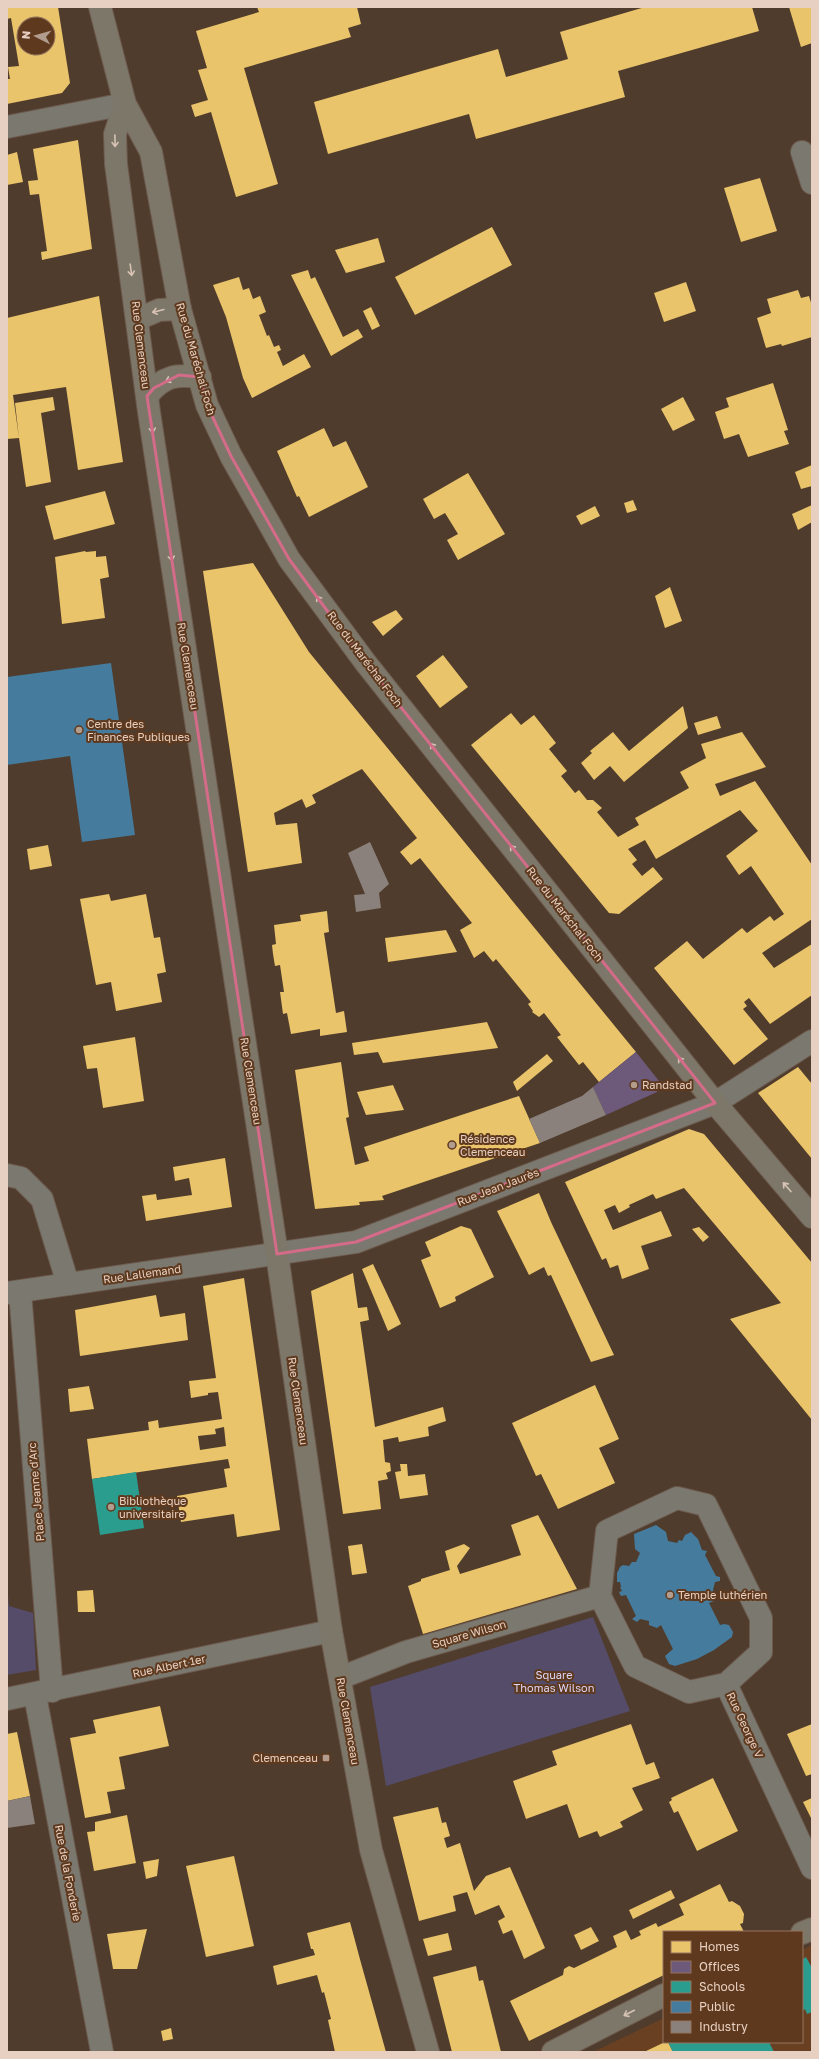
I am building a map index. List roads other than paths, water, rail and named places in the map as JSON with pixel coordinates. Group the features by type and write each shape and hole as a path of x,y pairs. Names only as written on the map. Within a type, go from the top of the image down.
{"main road":[{"name":"Rue du Maréchal Foch","path":"100,7 125,104 150,152 180,309 208,405 231,456 289,559 370,668 715,1103 812,1217"},
{"name":"Rue Clemenceau","path":"125,104 115,134 116,164 138,319 147,396 277,1254 331,1631 371,1850 428,2052"},
{"path":"138,319 159,310 180,309"},
{"path":"147,396 154,388 179,375 200,377"},
{"path":"553,2052 663,1996"}],"street":[{"path":"7,127 125,104"},
{"path":"802,152 812,183"},
{"name":"Rue Jean Jaurès","path":"277,1254 356,1242 715,1103 812,1041"},
{"path":"7,1175 21,1178 42,1199 68,1284"},
{"name":"Rue Lallemand","path":"14,1293 277,1254"},
{"name":"Place Jeanne d'Arc","path":"14,1293 43,1693"},
{"name":"Rue George V","path":"600,1596 607,1531 677,1498 706,1505 761,1618 761,1652 726,1684 812,1868"},
{"path":"600,1596 634,1666 689,1692 726,1684"},
{"name":"Square Wilson","path":"340,1678 406,1652 600,1596"},
{"name":"Rue Albert 1er","path":"7,1699 43,1693 331,1631"},
{"name":"Rue de la Fonderie","path":"43,1693 102,2052"}],"place":[{"name":"Centre des Finances Publiques","path":"79,730"},
{"name":"Randstad","path":"634,1085"},
{"name":"Résidence Clemenceau","path":"452,1145"},
{"name":"Bibliothèque universitaire","path":"111,1507"},
{"name":"Temple luthérien","path":"670,1595"},
{"name":"Clemenceau","path":"326,1758"}],"park label":[{"name":"Square Thomas Wilson","path":"554,1681"}]}
